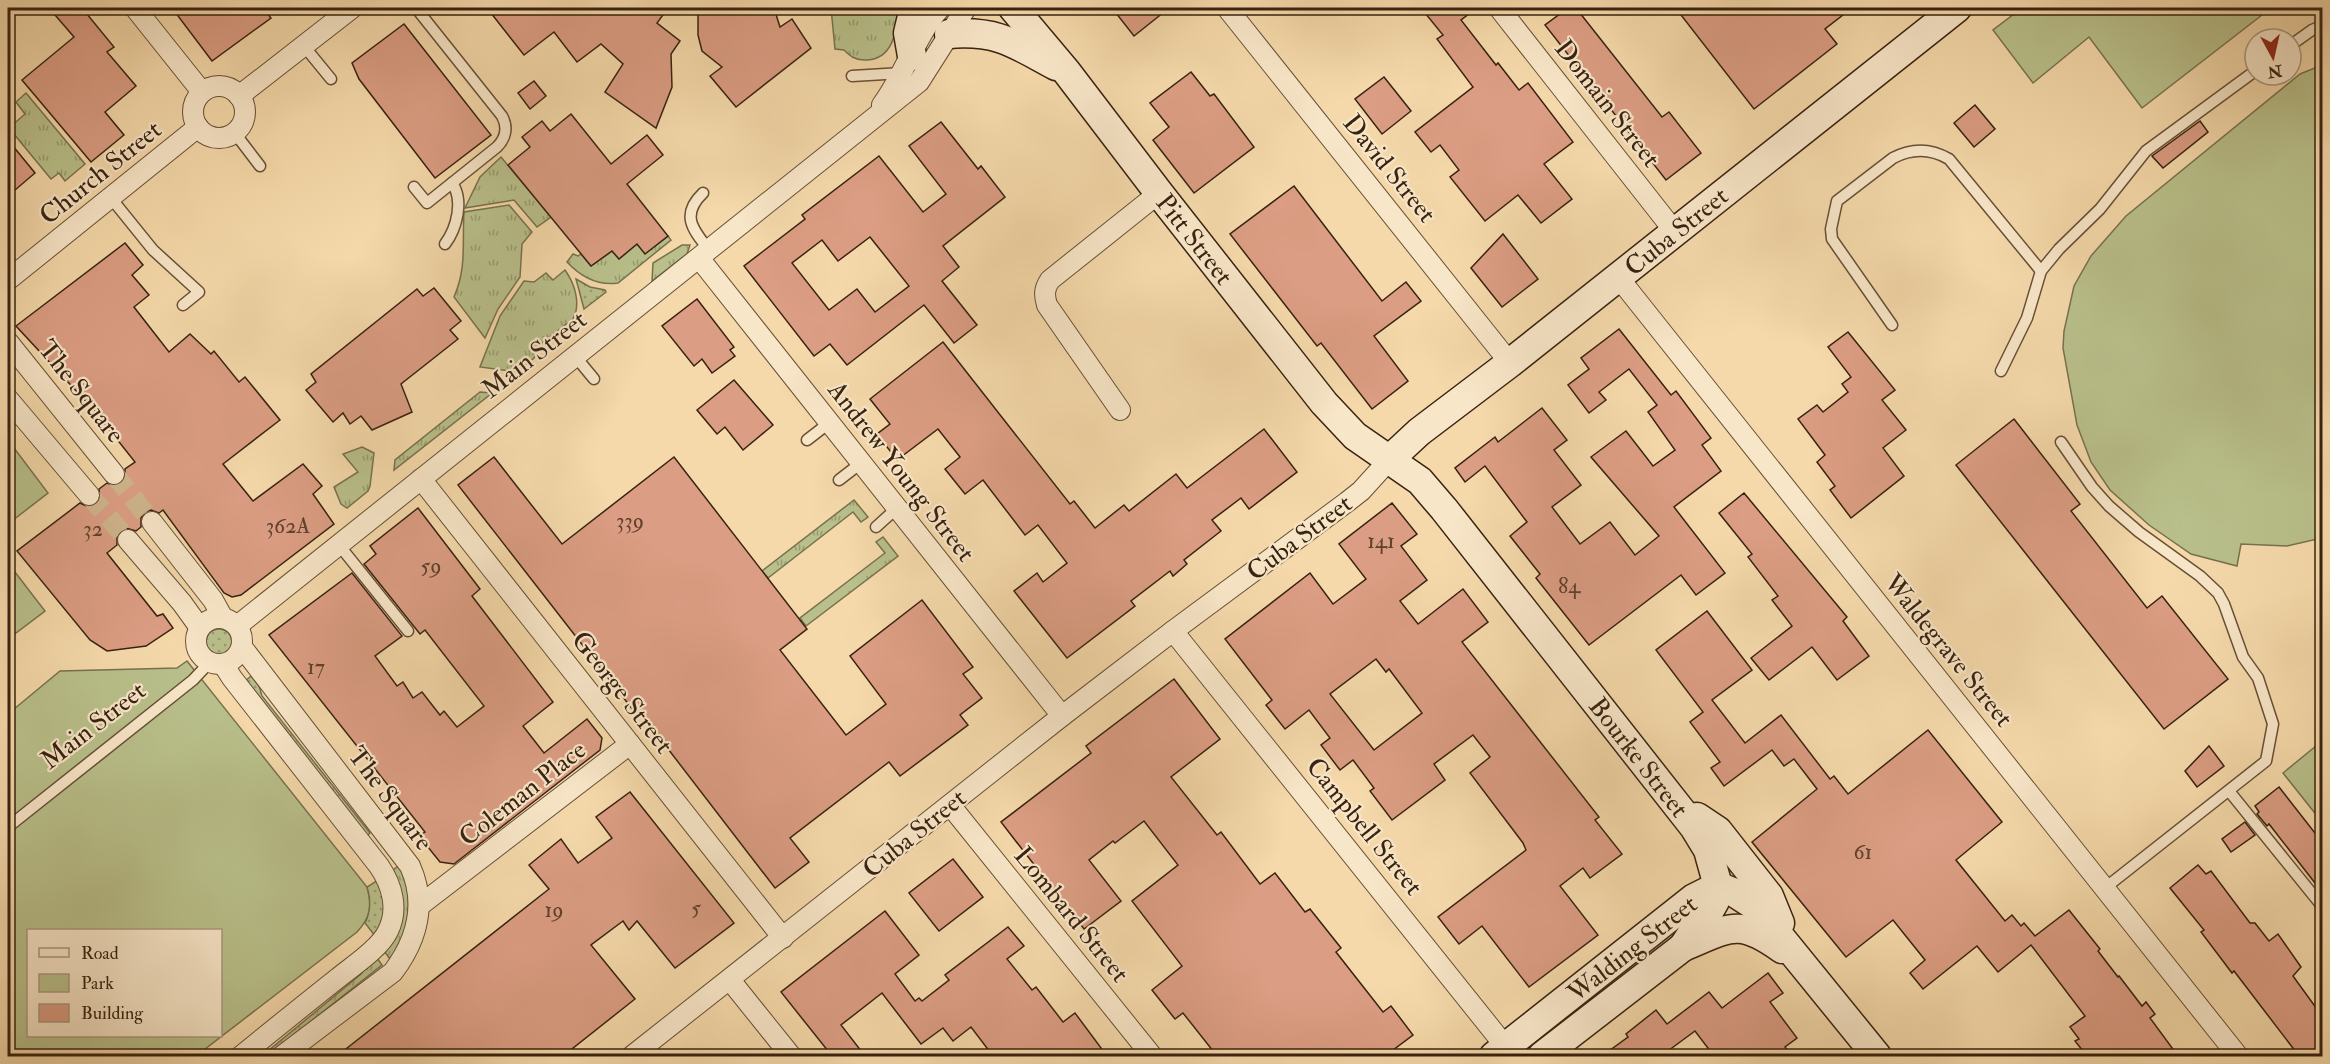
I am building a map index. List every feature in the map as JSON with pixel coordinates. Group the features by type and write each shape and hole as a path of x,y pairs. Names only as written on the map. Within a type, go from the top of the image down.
{"main road":[{"path":"907,64 908,33 914,8"},
{"name":"Cuba Street","path":"1390,459 1419,432 1510,363 1957,8"},
{"name":"Pitt Street","path":"1025,14 1159,193 1324,403 1355,436 1390,459"},
{"path":"944,21 1004,38 1066,71"},
{"name":"Bourke Street","path":"1390,459 1420,481 1444,509 1673,801 1708,850 1718,886"},
{"path":"1673,801 1718,831 1769,896 1797,956"},
{"path":"1718,886 1735,893 1755,906 1877,1056"},
{"name":"Walding Street","path":"1504,1053 1694,898 1718,886"},
{"name":"Walding Street","path":"1542,1056 1683,947 1707,915 1715,901 1718,886"},
{"path":"1683,947 1725,930 1745,928 1797,956"}],"street":[{"path":"135,8 202,92 209,87 226,87 240,96 244,111 243,119 234,132"},
{"path":"240,96 352,8"},
{"name":"Main Street","path":"866,126 891,93 922,33 966,8"},
{"name":"David Street","path":"1227,8 1510,363"},
{"name":"Domain Street","path":"1510,11 1675,232"},
{"name":"Main Street","path":"230,622 339,545 919,82 944,21"},
{"name":"Church Street","path":"202,92 194,105 194,121 198,127 211,136 227,136 234,132"},
{"name":"Church Street","path":"10,273 111,198 198,127"},
{"path":"1120,410 1047,305 1044,296 1045,287 1050,280 1159,193"},
{"name":"Andrew Young Street","path":"704,254 830,423 1062,716"},
{"name":"Waldegrave Street","path":"1618,277 2238,1056"},
{"name":"The Square","path":"8,342 114,474"},
{"path":"8,399 89,495"},
{"name":"Cuba Street","path":"632,1056 1062,716 1361,491 1390,459"},
{"name":"George Street","path":"421,479 783,938"},
{"name":"The Square","path":"152,522 230,622 241,632 242,647 410,866 416,883 419,906 413,939 393,972 282,1056"},
{"path":"128,540 182,603 200,628 210,619 230,622"},
{"name":"The Square","path":"200,628 197,634 197,647 204,659 217,663 236,683 379,866 389,880 394,905 388,932 382,940 362,959 241,1056"},
{"name":"Campbell Street","path":"1173,631 1504,1053"},
{"path":"217,663 235,658 242,647"},
{"name":"Coleman Place","path":"419,906 630,744"},
{"name":"Lombard Street","path":"950,805 1152,1056"},
{"path":"730,980 791,1056"}],"lane":[{"path":"414,186 427,203 501,142 504,138 505,123 416,8"},
{"path":"2303,36 2322,26"},
{"path":"304,46 331,79"},
{"path":"852,76 907,64"},
{"path":"2001,371 2027,318 2041,271 2059,249 2100,209 2146,151 2243,80"},
{"path":"234,132 260,166"},
{"path":"1892,326 1832,239 1831,229 1837,201 1902,153 1922,150 1941,154 1949,159 2041,271"},
{"path":"445,244 452,235 459,204 458,191 452,183"},
{"path":"703,193 694,201 690,211 690,221 704,254"},
{"path":"111,198 153,250 199,292 183,305"},
{"path":"575,356 594,379"},
{"path":"807,440 830,423"},
{"path":"2061,442 2092,487 2109,506 2139,532 2205,580 2224,604 2243,657 2258,678 2273,724 2266,761 2104,888"},
{"path":"839,480 861,463"},
{"path":"876,527 897,508"},
{"path":"339,545 408,631"},
{"name":"Main Street","path":"8,827 217,663"},
{"path":"2229,791 2322,906"}],"green space":[{"path":"831,8 897,8 892,43 882,55 874,59 858,59 844,50 835,49"},
{"path":"2022,8 2271,8 2246,27 2243,27 2243,30 2142,108 2089,37 2033,83 1993,30"},
{"path":"2322,65 2322,538 2287,546 2241,544 2237,566 2191,554 2149,525 2110,490 2091,462 2077,425 2063,348 2064,331 2074,286 2091,256 2126,216 2284,87 2303,87 2303,73"},
{"path":"26,93 85,164 65,181 59,173 51,179 9,128 25,114 16,102"},
{"path":"501,157 551,217 537,227 514,200 465,208 480,177"},
{"path":"509,205 532,232 522,244 520,277 498,309 485,338 454,297 461,276 464,212"},
{"path":"668,236 671,240 618,283 596,282 578,272 567,262 573,254 578,256 581,254 591,266 612,251 619,259 637,244 645,253"},
{"path":"682,245 690,245 687,254 652,281 653,263"},
{"path":"565,270 576,294 577,307 573,319 543,342 534,358 517,372 480,367 500,316 524,281 534,282 546,273 553,280"},
{"path":"576,279 590,287 606,292 584,309"},
{"path":"480,392 492,393 394,470 395,460"},
{"path":"8,440 48,493 8,524"},
{"path":"362,447 374,453 370,486 368,491 347,508 341,504 334,487 358,472 343,454"},
{"path":"854,500 868,517 861,522 853,512 768,578 762,571"},
{"path":"883,537 898,556 806,626 800,618 885,553 876,542"},
{"path":"8,563 45,611 8,639"},
{"path":"219,629 228,633 232,642 228,651 219,655 210,651 206,642 210,633"},
{"path":"187,661 367,887 370,900 369,911 365,922 357,932 222,1036 222,929 27,929 27,1037 221,1037 196,1056 8,1056 8,714 60,671 177,668"},
{"path":"251,676 259,686 262,696 370,833 367,836 244,682"},
{"path":"2322,741 2322,822 2283,773"},
{"path":"401,864 406,869 409,916 403,938 390,959 381,947 397,883 393,870"},
{"path":"378,880 383,894 384,909 375,936 365,923 370,905 367,887"},
{"path":"375,955 382,965 267,1056 262,1056 361,974"}],"building":[{"path":"49,8 82,8 114,47 107,52 136,86 105,112 124,135 91,162 22,80 74,37"},
{"path":"172,8 263,8 271,18 212,61"},
{"path":"487,8 668,8 657,23 680,41 671,54 672,87 656,128 605,92 623,64 601,44 577,62 554,32 524,55"},
{"path":"698,8 774,8 780,27 792,19 811,48 736,107 710,76 722,67 702,51 698,35"},
{"path":"1112,8 1169,8 1134,36"},
{"path":"1421,8 1477,8 1461,20 1519,90 1528,83 1573,142 1544,164 1572,199 1541,223 1518,195 1485,221 1450,177 1459,170 1440,145 1431,152 1415,132 1473,87 1437,39 1443,35"},
{"path":"1568,8 1576,8 1662,117 1669,112 1701,153 1666,180 1545,25"},
{"path":"1691,8 1852,8 1825,29 1837,44 1754,109 1681,15"},
{"path":"404,24 491,135 435,178 359,79 352,63"},
{"path":"1191,72 1210,96 1214,94 1254,147 1194,193 1153,140 1169,127 1150,103"},
{"path":"1384,77 1411,111 1382,134 1355,99"},
{"path":"534,81 546,96 530,109 518,93"},
{"path":"1975,105 1995,129 1974,147 1954,123"},
{"path":"571,114 611,164 647,135 663,155 627,184 668,236 645,254 637,244 619,259 612,251 591,266 508,165 530,147 522,137 542,121 550,131"},
{"path":"2200,121 2208,132 2163,168 2152,156"},
{"path":"941,122 978,169 981,166 1005,197 943,246 959,267 942,281 977,325 954,343 924,305 847,365 830,344 814,356 744,266 805,219 802,215 879,156 923,212 946,194 909,146","holes":["870,237 909,286 875,312 857,289 829,310 792,263 822,240 838,261"]},
{"path":"8,140 35,173 8,196"},
{"path":"1294,186 1382,301 1406,282 1421,301 1374,336 1408,381 1372,409 1321,343 1317,346 1230,234"},
{"path":"1503,234 1538,279 1502,307 1471,268"},
{"path":"125,243 143,265 132,275 149,295 134,307 169,352 190,334 211,354 214,351 239,382 245,377 280,420 223,464 253,501 303,464 322,486 313,494 334,524 241,595 232,597 224,593 163,510 159,513 151,510 145,512 141,518 141,527 136,531 126,528 121,531 117,537 117,545 107,553 157,616 163,614 173,628 146,646 107,651 90,640 17,551 80,503 86,506 96,504 100,498 99,489 107,483 115,486 121,484 125,478 125,469 135,462 93,409 16,326"},
{"path":"434,288 461,321 450,330 458,339 401,384 412,412 372,430 361,416 350,424 343,413 333,422 306,390 316,382 311,374 417,289 423,296"},
{"path":"697,299 734,347 730,350 735,356 712,373 702,359 694,366 662,326"},
{"path":"1619,329 1671,395 1676,391 1711,438 1702,445 1721,471 1674,507 1725,573 1696,595 1681,575 1589,645 1536,578 1540,574 1510,536 1527,522 1485,466 1465,482 1455,468 1495,437 1498,442 1542,408 1567,440 1554,450 1581,485 1552,507 1580,544 1610,522 1635,555 1659,536 1591,457 1626,431 1653,466 1675,450 1648,412 1657,405 1629,369 1599,392 1606,400 1589,413 1568,385 1589,369 1581,358"},
{"path":"1848,332 1895,390 1882,400 1906,430 1883,448 1904,476 1851,518 1830,490 1835,486 1817,462 1825,455 1798,419 1817,405 1823,412 1848,392 1842,384 1851,377 1828,347"},
{"path":"943,342 1070,504 1074,501 1095,528 1124,505 1129,511 1176,474 1187,488 1264,429 1297,472 1249,509 1241,498 1212,520 1221,531 1184,560 1187,564 1173,576 1170,571 1131,601 1135,606 1067,658 1014,591 1037,573 1043,582 1067,563 1038,525 1025,535 983,480 965,494 945,469 960,457 938,429 897,460 877,434 890,424 870,399"},
{"path":"734,380 773,425 743,450 725,427 717,434 697,410"},
{"path":"2014,419 2080,504 2071,511 2147,608 2162,596 2228,679 2164,729 1956,465"},
{"path":"494,457 562,544 674,457 807,629 780,650 846,735 886,704 850,656 922,600 973,667 963,674 982,698 960,715 968,725 900,776 889,762 790,838 809,862 775,888 636,708 633,710 458,485"},
{"path":"1744,493 1847,617 1843,621 1869,656 1837,680 1812,647 1769,680 1751,658 1792,626 1772,600 1778,596 1748,557 1752,554 1719,513"},
{"path":"1392,503 1417,534 1401,546 1427,580 1400,601 1418,624 1463,589 1488,622 1462,642 1599,817 1595,820 1622,854 1590,878 1583,868 1560,886 1598,935 1529,987 1482,926 1459,944 1438,917 1526,850 1470,773 1490,757 1473,735 1434,764 1445,780 1392,820 1370,791 1374,788 1353,760 1340,770 1321,745 1330,738 1309,710 1285,729 1266,705 1272,700 1225,639 1310,573 1333,604 1366,579 1339,544","holes":["1376,659 1386,672 1389,669 1422,713 1374,750 1330,694"]},
{"path":"418,508 480,589 472,596 553,702 523,726 544,753 587,719 602,738 600,750 454,864 440,862 419,836 425,832 269,635 352,573 402,636 375,656 397,686 403,682 413,698 422,692 440,715 444,711 457,727 484,706 425,630 420,634 364,564 376,554 370,546"},
{"path":"1707,611 1752,670 1712,700 1745,743 1781,715 1830,779 1834,776 1848,794 1928,730 2002,822 1956,860 2005,921 2012,915 2021,926 2024,923 2035,936 2069,910 2100,949 2098,951 2118,977 2142,1006 2146,1002 2155,1014 2150,1018 2178,1056 2087,1056 2075,1041 2079,1039 2070,1027 2085,1016 2031,945 1998,972 1977,946 1923,989 1910,973 1925,960 1893,920 1846,957 1752,842 1817,789 1794,759 1784,766 1772,750 1724,786 1711,768 1720,762 1690,722 1703,712 1656,650"},
{"path":"1174,679 1220,739 1171,777 1217,835 1221,832 1260,884 1275,873 1305,912 1310,909 1341,948 1336,952 1383,1012 1391,1006 1413,1035 1385,1056 1217,1056 1183,1013 1175,1019 1152,990 1182,966 1132,901 1178,865 1144,821 1089,860 1121,901 1084,929 1001,822 1091,753 1086,746"},
{"path":"2209,746 2224,766 2197,787 2185,771"},
{"path":"2279,787 2322,842 2322,892 2269,824 2267,826 2257,814 2259,812 2255,806"},
{"path":"630,792 734,923 675,968 637,921 629,930 623,921 591,945 635,999 563,1056 337,1056 549,889 529,865 561,839 578,863 612,838 596,817"},
{"path":"2245,822 2255,835 2231,852 2222,839"},
{"path":"953,859 983,897 939,931 909,893"},
{"path":"2198,865 2206,874 2211,871 2250,923 2255,923 2269,941 2278,934 2301,967 2293,976 2322,1016 2322,1056 2299,1056 2234,971 2232,973 2201,932 2204,930 2170,888"},
{"path":"885,911 919,955 895,974 915,1001 919,998 922,1001 949,980 945,975 1008,927 1024,946 1007,959 1032,990 1036,987 1063,1022 1075,1013 1107,1056 993,1056 971,1027 953,1041 943,1028 921,1044 882,993 841,1025 865,1056 832,1056 781,992"},
{"path":"1768,973 1783,993 1770,1002 1797,1038 1785,1047 1792,1056 1714,1056 1695,1031 1661,1056 1602,1056 1628,1037 1626,1034 1656,1010 1667,1024 1709,992 1722,1008"}],"tunnel":[{"path":"114,474 152,522"},
{"path":"89,495 128,540"}]}
